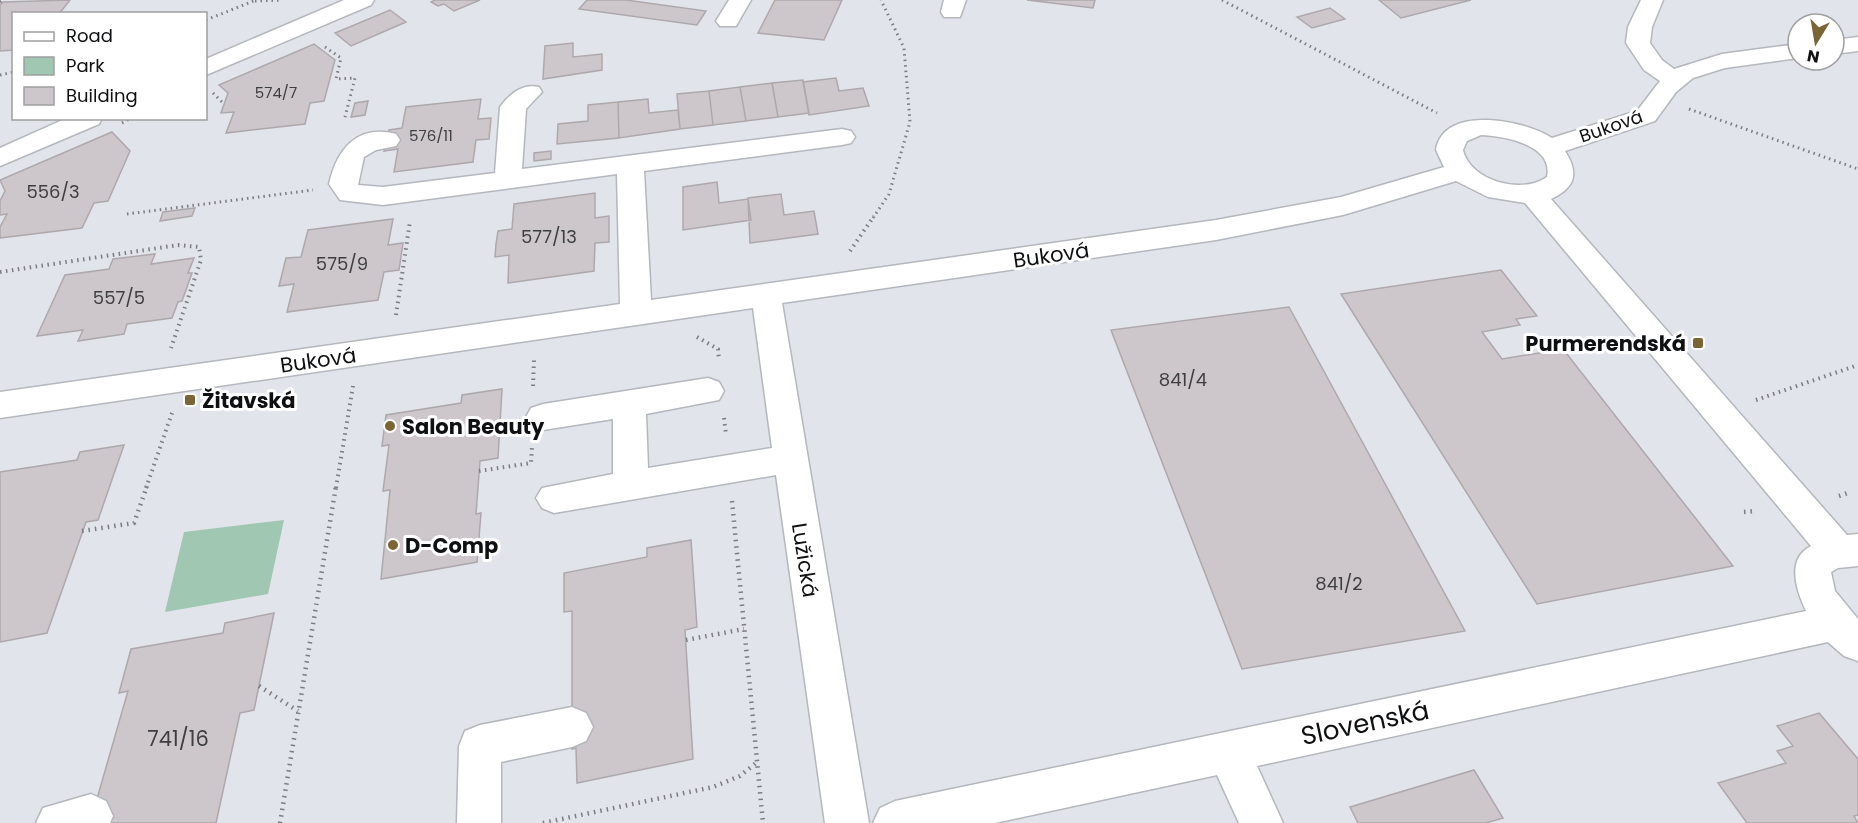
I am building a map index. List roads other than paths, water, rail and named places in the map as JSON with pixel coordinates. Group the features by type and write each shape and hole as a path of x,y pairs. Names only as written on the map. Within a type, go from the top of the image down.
{"street":[{"path":"207,68 363,0"},
{"path":"728,21 740,0"},
{"path":"1652,0 1640,27 1638,43 1668,89"},
{"name":"Buková","path":"0,405 1096,249 1267,221 1364,200 1460,171 1472,180 1501,192 1532,194 1546,191 1556,185 1561,177 1561,168 1548,148 1646,116 1684,73 1722,61 1786,53"},
{"path":"508,180 513,107 530,92"},
{"path":"0,158 86,120"},
{"path":"1460,171 1449,152 1450,143 1466,130 1498,128 1534,139 1548,148"},
{"path":"387,140 367,142 353,151 347,160 343,184 350,194 382,196 842,137"},
{"path":"630,164 636,315"},
{"path":"1532,194 1848,551 1821,558 1813,572 1818,602 1846,633"},
{"name":"Lužická","path":"766,296 789,459 847,823"},
{"path":"543,417 717,392"},
{"path":"629,404 631,486"},
{"path":"554,498 789,459"},
{"name":"Slovenská","path":"896,823 1229,753 1846,633"},
{"path":"479,823 480,746 572,727"},
{"path":"1229,753 1261,823"}],"place":[{"name":"Purmerendská","path":"1698,343"},
{"name":"Žitavská","path":"190,400"},
{"name":"Salon Beauty","path":"390,426"},
{"name":"D-Comp","path":"393,545"}]}
